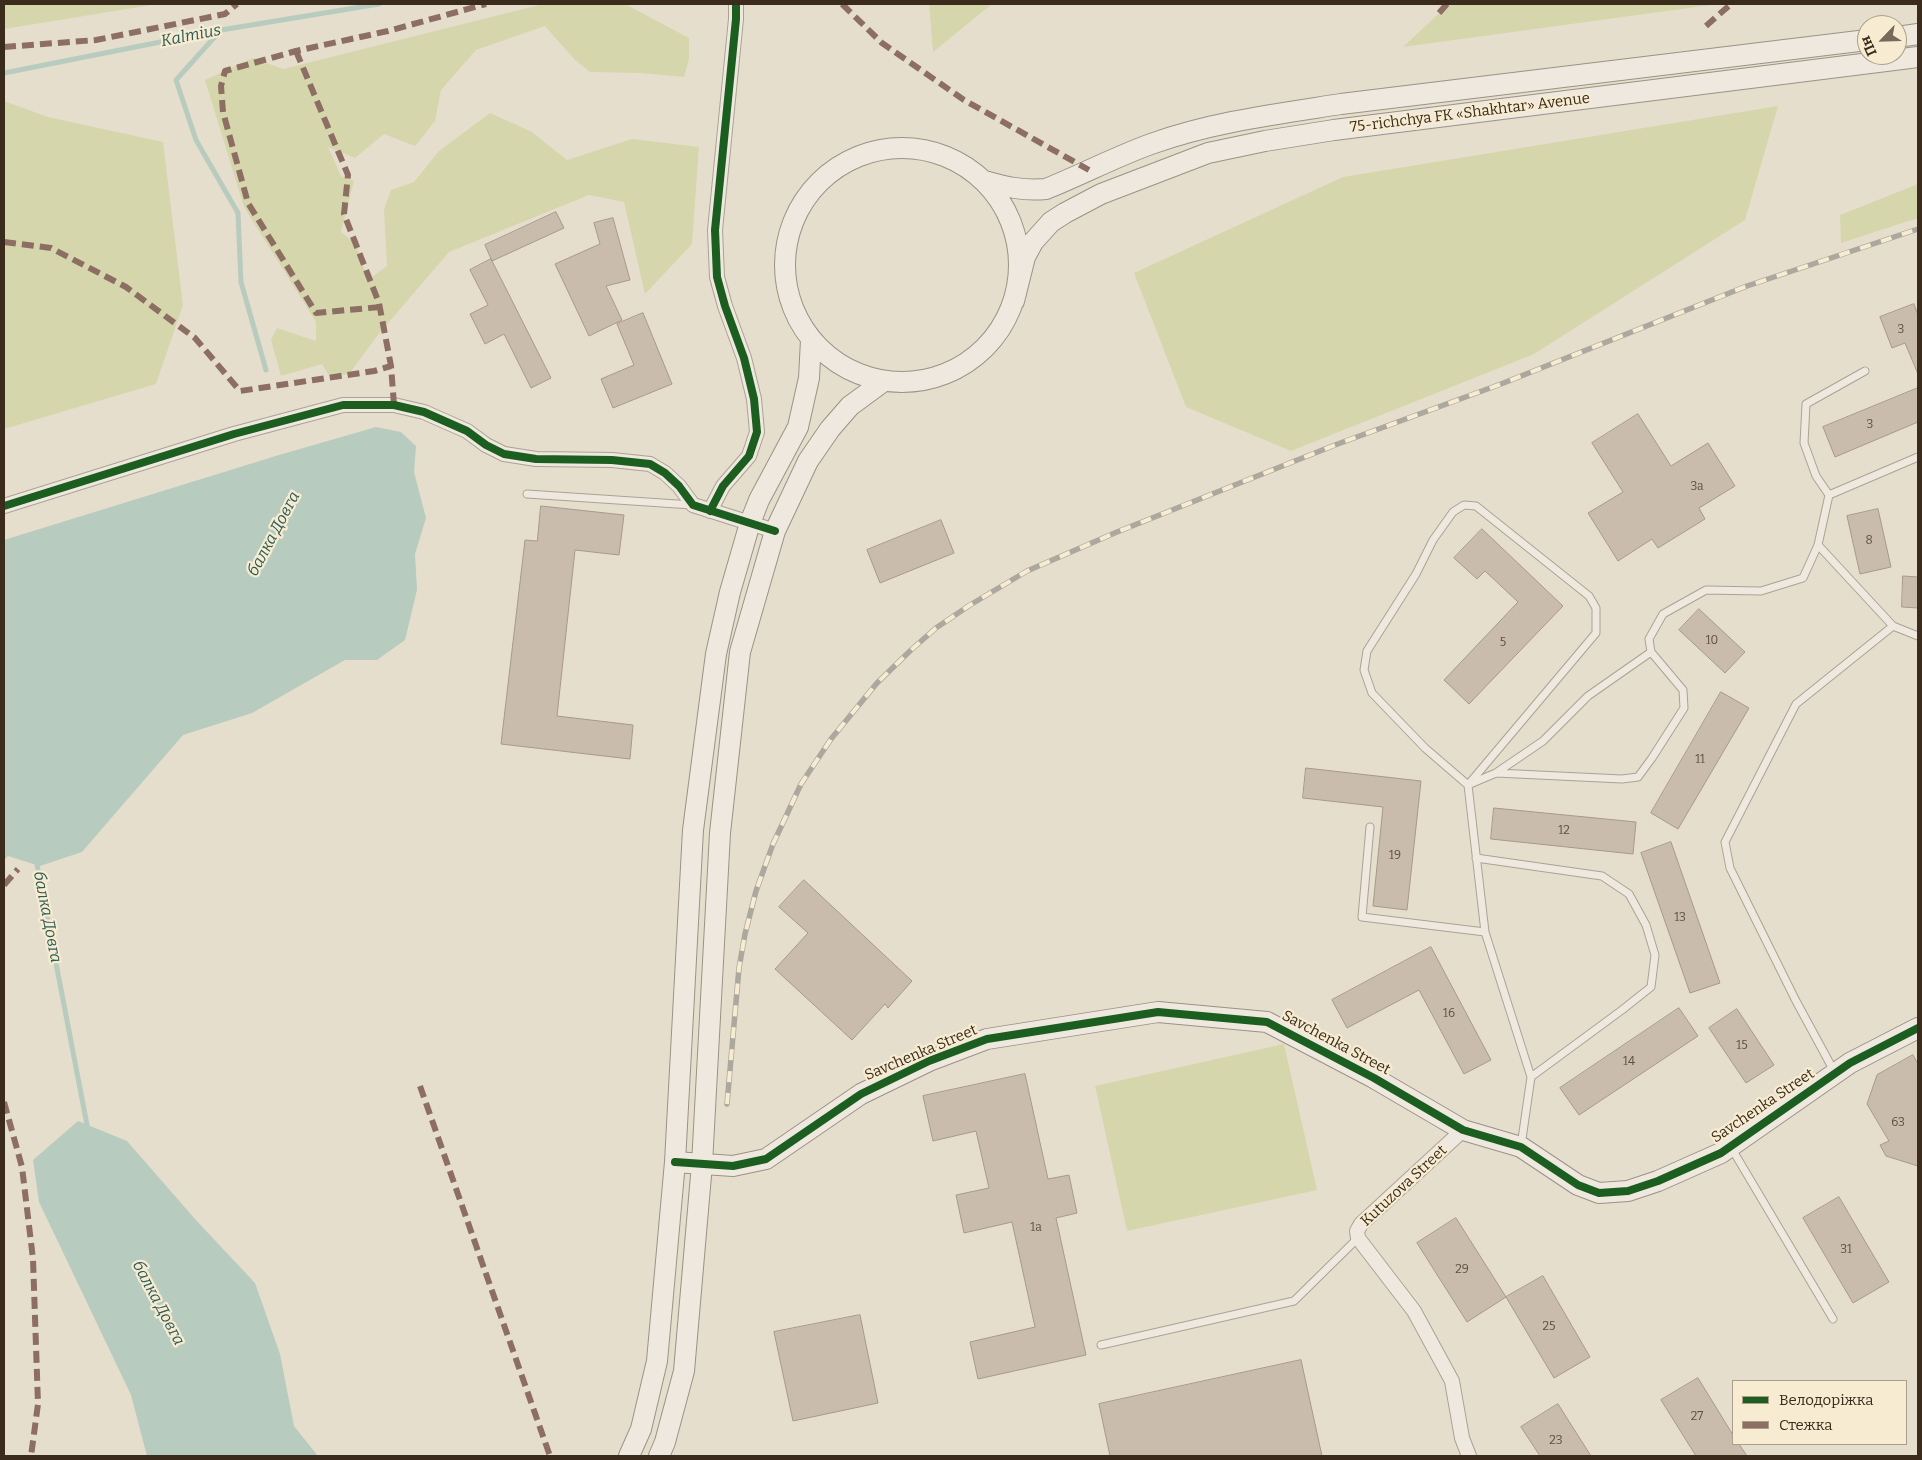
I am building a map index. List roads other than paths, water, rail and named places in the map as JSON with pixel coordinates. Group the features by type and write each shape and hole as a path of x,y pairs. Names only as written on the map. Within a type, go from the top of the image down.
{"main road":[{"name":"75-richchya FK «Shakhtar» Avenue","path":"985,181 1008,188 1028,190 1046,188 1151,144 1257,117 1341,104 1857,41"},
{"name":"75-richchya FK «Shakhtar» Avenue","path":"1014,301 1025,257 1033,242 1051,222 1065,212 1101,194 1208,153 1265,141 1334,130 1918,56"},
{"path":"896,146 928,149 959,161 985,181 1006,210 1016,237 1019,266 1019,280 1014,301 1000,331 977,356 949,373 917,382 884,381 863,376 844,367 826,355 811,340 794,312 785,280 785,248 794,217 811,189 835,167 864,152 896,146"},
{"path":"629,1456 641,1429 657,1361 675,1162 693,830 716,654 730,592 750,522 759,500 798,427 809,378 811,340"},
{"path":"659,1456 684,1371 702,1164 720,833 740,652 775,531 808,461 830,429 850,406 884,381"},
{"name":"Savchenka Street","path":"675,1162 733,1166 766,1159 861,1094 929,1061 987,1039 1158,1012 1267,1022 1374,1078 1463,1130 1521,1147 1578,1185 1599,1193 1628,1191 1658,1181 1721,1153 1850,1063 1918,1028"}],"street":[{"path":"710,511 723,486 749,456 756,432 752,391 744,358 725,306 718,277 715,253 715,230 736,4"},
{"path":"4,506 234,434 343,405 394,405 424,412 467,431 486,445 504,454 536,459 612,460 650,464 665,473 679,486 692,504 775,531"},
{"name":"Kutuzova Street","path":"1463,1130 1357,1230 1358,1238 1414,1311 1452,1381 1462,1438 1469,1456"}],"lane":[{"path":"1496,773 1622,779 1638,777 1684,708 1683,690 1651,652 1649,639 1663,614 1706,590 1761,591 1803,578 1818,545 1829,495 1816,476 1804,443 1806,404 1865,372"},
{"path":"1829,495 1918,457"},
{"path":"527,494 692,504"},
{"path":"1468,785 1596,633 1596,608 1589,596 1476,506 1464,506 1453,512 1433,540 1416,574 1367,651 1364,670 1372,694 1425,748 1468,785 1485,932 1531,1077 1521,1147"},
{"path":"1818,545 1893,626 1918,636"},
{"path":"1836,1073 1796,1001 1730,868 1725,842 1796,704 1893,626"},
{"path":"1468,785 1496,773 1543,741 1588,696 1651,652"},
{"path":"1370,827 1362,917 1485,932"},
{"path":"1476,858 1602,876 1629,894 1646,924 1655,955 1651,987 1531,1077"},
{"path":"1730,1146 1833,1319"},
{"path":"1101,1345 1294,1301 1358,1238"}],"water":[{"path":"376,427 401,432 416,446 414,472 426,518 415,554 417,590 405,640 377,660 345,660 252,713 183,735 82,852 40,866 8,856 4,860 4,540"},
{"path":"78,1121 127,1141 195,1219 255,1283 280,1354 294,1426 318,1456 147,1456 131,1395 39,1202 33,1160"}],"waterway":[{"name":"Kalmius","path":"4,73 221,30 379,4"},
{"name":"балка Довга","path":"220,31 176,80 196,140 238,213 241,282 266,370"},
{"name":"балка Довга","path":"36,859 88,1130"}],"railway":[{"path":"727,1104 739,968 745,934 756,891 773,844 801,784 831,739 877,683 936,628 1027,571 1117,532 1335,445 1501,384 1747,286 1918,229"}]}
